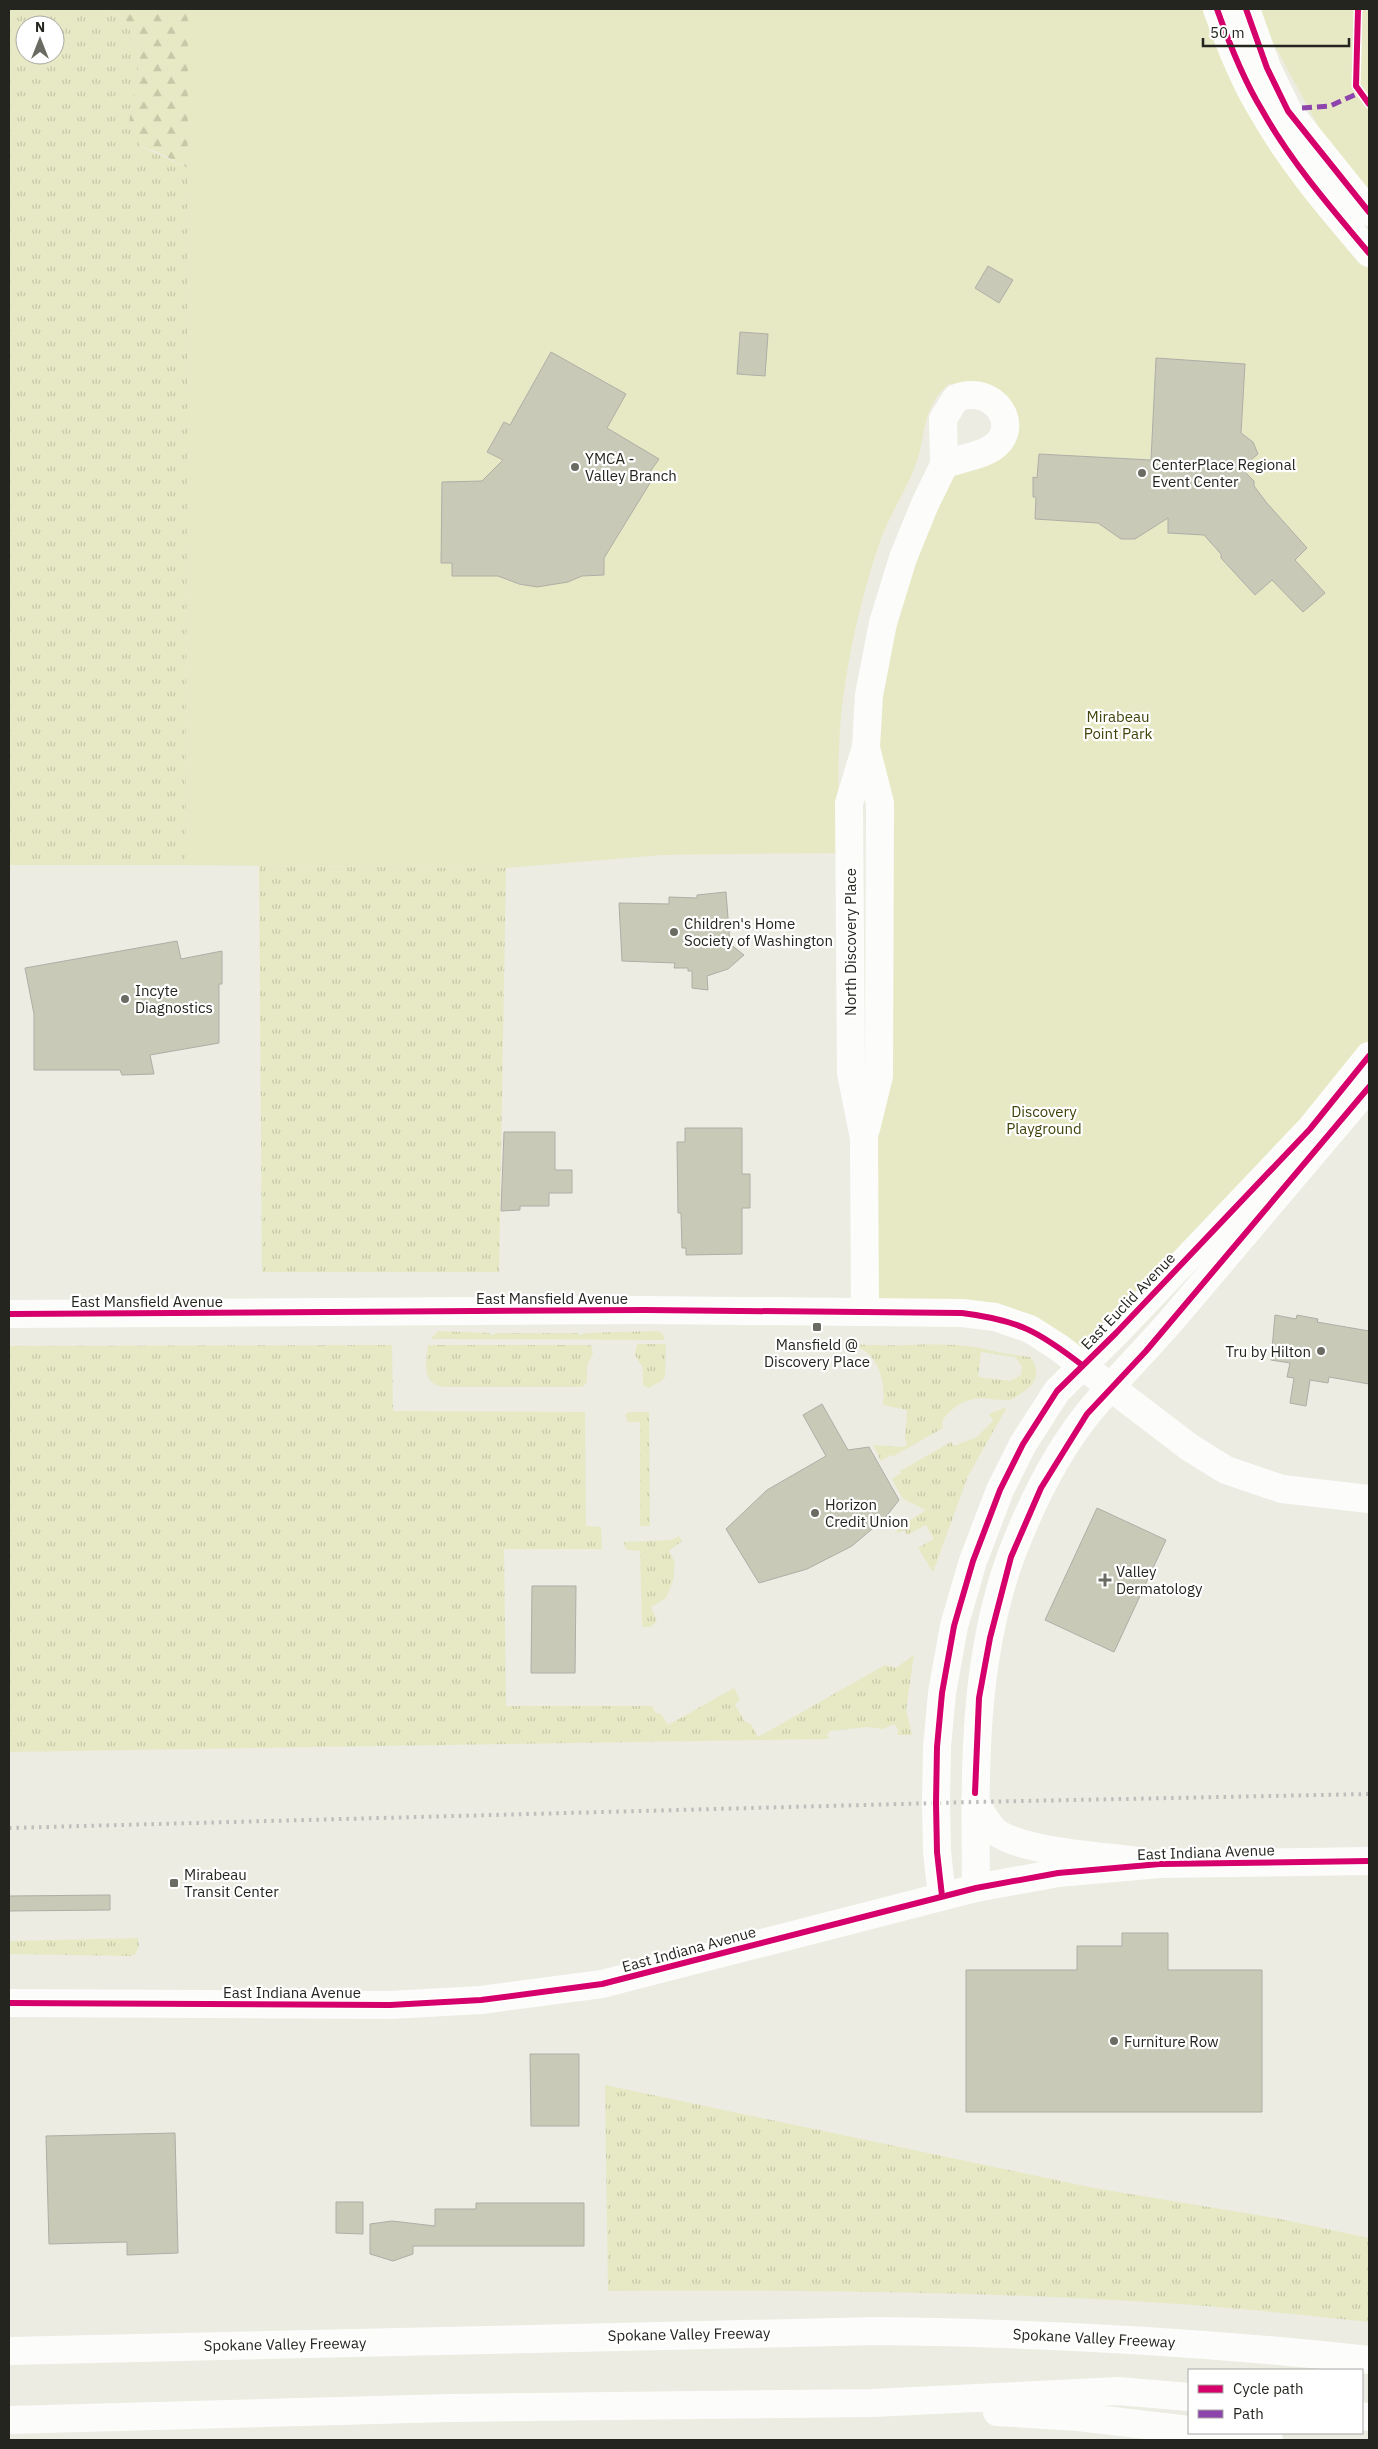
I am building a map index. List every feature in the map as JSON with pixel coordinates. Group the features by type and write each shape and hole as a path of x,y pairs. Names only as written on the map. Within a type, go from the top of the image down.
{"main road":[{"path":"1217,9 1236,58 1261,110 1313,187 1369,254"},
{"path":"1246,9 1268,68 1288,111 1369,212"},
{"name":"North Discovery Place","path":"865,1312 864,1138 879,1076 880,803 866,747 870,695 875,660 894,582 925,504 944,464"},
{"name":"East Euclid Avenue","path":"942,1896 937,1852 936,1747 942,1693 954,1626 973,1561 1000,1490 1023,1444 1057,1391 1116,1333 1310,1129 1369,1056"},
{"path":"976,1888 975,1802 979,1698 984,1667 1000,1593 1011,1557 1041,1488 1087,1414 1146,1351 1369,1087"},
{"name":"East Mansfield Avenue","path":"9,1314 645,1310 865,1312 962,1314 995,1317 1030,1329 1082,1365 1190,1447 1226,1470 1282,1489 1369,1499"},
{"path":"975,1802 994,1830 1007,1838 1030,1846 1160,1864"},
{"name":"East Indiana Avenue","path":"9,2003 390,2005 491,1999 602,1984 942,1896 1058,1873 1160,1864 1369,1861"},
{"name":"Spokane Valley Freeway","path":"9,2351 878,2331 1010,2333 1121,2338 1271,2349 1369,2360"},
{"path":"9,2420 470,2408 873,2403 1118,2391 1188,2397"},
{"path":"873,2403 1078,2417 1188,2430"},
{"path":"1218,2434 1268,2440"}],"green space":[{"path":"9,9 107,9 127,21 140,56 136,90 140,146 188,168 186,865 9,865"},
{"path":"107,9 188,9 188,168 157,152 140,146 129,123 140,56 127,21"},
{"path":"188,9 1217,9 1369,253 1369,1056 1082,1365 1030,1329 865,1312 875,660 958,459 1004,420 956,398 950,383 934,401 930,410 917,461 890,517 874,558 855,631 842,705 840,728 838,775 839,853 662,855 506,868 186,865"},
{"path":"1255,9 1369,9 1369,212 1332,152"},
{"path":"259,866 506,868 499,1272 262,1272"},
{"path":"439,1331 489,1333 491,1335 497,1333 577,1333 580,1335 586,1333 658,1331 663,1334 665,1340 430,1339"},
{"path":"637,1344 666,1344 665,1377 648,1388 643,1385 643,1368 635,1355"},
{"path":"852,1344 957,1345 976,1347 1030,1357 1036,1368 1036,1374 1029,1388 1012,1399 979,1398 962,1403 945,1417 942,1421 943,1428 892,1457 890,1455 881,1461 873,1445 904,1447 907,1444 905,1438 907,1410 883,1405 883,1383 876,1363 865,1351","holes":["981,1352 1015,1357 1022,1366 1021,1375 1010,1381 978,1377"]},
{"path":"392,1345 393,1411 585,1412 586,1526 601,1527 602,1549 504,1549 506,1706 652,1706 656,1713 661,1714 668,1725 734,1688 740,1700 735,1705 745,1722 751,1724 758,1737 885,1665 896,1668 914,1655 906,1710 912,1735 897,1735 898,1729 894,1724 883,1729 867,1727 830,1731 827,1734 829,1739 9,1752 9,1346"},
{"path":"428,1345 591,1345 593,1353 587,1366 587,1382 582,1387 444,1387 432,1382 428,1377 426,1365"},
{"path":"1007,1407 968,1476 933,1572 918,1548 934,1539 926,1525 907,1535 904,1530 898,1533 896,1529 926,1510 903,1499 892,1479 901,1473 900,1471 951,1442 954,1446 977,1437 993,1421 989,1414"},
{"path":"629,1412 649,1412 650,1526 640,1526 640,1422 628,1422 625,1415"},
{"path":"679,1536 682,1541 669,1551 675,1563 673,1581 666,1598 651,1607 657,1621 651,1627 642,1627 640,1551 626,1550 624,1542 671,1540"},
{"path":"138,1938 139,1946 135,1954 131,1956 9,1954 9,1941"},
{"path":"605,2085 1094,2188 1275,2218 1369,2238 1369,2322 1189,2305 1024,2296 816,2291 608,2291"}],"building":[{"path":"988,266 1013,280 999,303 975,288"},
{"path":"740,332 768,334 765,376 737,374"},
{"name":"YMCA - Valley Branch","path":"551,352 626,394 607,428 659,459 645,479 650,483 604,558 604,575 582,576 568,582 537,587 519,584 498,576 452,576 452,563 441,563 442,482 482,481 503,460 487,452 504,422 510,425"},
{"name":"CenterPlace Regional Event Center","path":"1156,358 1245,364 1241,433 1253,442 1258,454 1241,468 1254,481 1254,486 1266,502 1307,548 1295,560 1325,593 1303,612 1272,580 1255,595 1221,558 1221,554 1204,535 1168,533 1168,518 1135,539 1121,539 1098,523 1035,519 1036,497 1033,497 1033,477 1037,478 1039,454 1151,460"},
{"name":"Children's Home Society of Washington","path":"726,892 730,944 744,955 728,969 707,976 708,990 692,988 692,971 688,971 688,968 674,968 675,963 622,961 619,903 669,904 669,897 697,898 697,895"},
{"name":"Incyte Diagnostics","path":"177,941 181,959 222,951 222,984 219,984 219,1043 150,1055 154,1074 122,1075 120,1070 34,1070 34,1014 25,968"},
{"path":"685,1128 742,1128 742,1174 750,1174 750,1208 742,1208 742,1254 686,1255 686,1248 682,1248 681,1213 678,1213 677,1142 685,1142"},
{"path":"504,1132 555,1132 555,1170 572,1170 572,1193 549,1193 549,1206 520,1206 520,1210 501,1211"},
{"name":"Tru by Hilton","path":"1275,1315 1296,1319 1297,1315 1318,1319 1317,1322 1369,1331 1369,1384 1329,1377 1328,1383 1310,1380 1306,1406 1290,1403 1294,1378 1287,1377 1290,1363 1271,1360"},
{"name":"Horizon Credit Union","path":"822,1404 848,1450 869,1447 899,1500 885,1518 852,1546 807,1569 759,1583 726,1529 767,1490 826,1456 803,1415"},
{"name":"Valley Dermatology","path":"1097,1508 1166,1540 1114,1652 1045,1620"},
{"path":"532,1586 576,1586 575,1673 531,1673"},
{"path":"110,1895 110,1910 9,1911 9,1896"},
{"name":"Furniture Row","path":"1122,1933 1168,1933 1168,1970 1262,1970 1262,2112 966,2112 966,1970 1077,1970 1077,1946 1122,1946"},
{"path":"530,2054 579,2054 579,2126 531,2126"},
{"path":"175,2133 178,2253 127,2255 127,2242 49,2244 46,2136"},
{"path":"336,2202 363,2202 363,2234 336,2233"},
{"path":"476,2203 584,2203 584,2246 413,2246 413,2254 393,2261 370,2254 370,2224 392,2221 435,2226 435,2209 476,2209"}],"railway":[{"path":"9,1828 975,1802 1369,1794"}],"marked path":[{"path":"1302,108 1330,106 1361,92"}],"cycle path":[{"path":"1217,9 1243,73 1273,129 1312,184 1369,253"},
{"path":"1246,9 1267,68 1288,111 1369,212"},
{"path":"1358,9 1356,86 1369,104"},
{"path":"942,1896 937,1852 937,1747 942,1693 954,1626 973,1561 1000,1490 1023,1444 1057,1391 1116,1333 1310,1129 1369,1056"},
{"path":"975,1793 979,1698 990,1638 1011,1557 1041,1488 1087,1414 1146,1351 1369,1087"},
{"path":"9,1314 645,1310 962,1313 998,1319 1026,1329 1039,1335 1082,1365"},
{"path":"9,2003 390,2005 481,2000 602,1984 976,1888 1058,1873 1160,1864 1369,1861"}],"place":[{"name":"YMCA - Valley Branch","path":"575,467"},
{"name":"CenterPlace Regional Event Center","path":"1142,473"},
{"name":"Children's Home Society of Washington","path":"674,932"},
{"name":"Incyte Diagnostics","path":"125,999"},
{"name":"Mansfield @ Discovery Place","path":"817,1327"},
{"name":"Tru by Hilton","path":"1321,1351"},
{"name":"Horizon Credit Union","path":"815,1513"},
{"name":"Valley Dermatology","path":"1105,1580"},
{"name":"Mirabeau Transit Center","path":"174,1883"},
{"name":"Furniture Row","path":"1114,2041"}],"park label":[{"name":"Mirabeau Point Park","path":"1118,724"},
{"name":"Discovery Playground","path":"1044,1120"}]}
